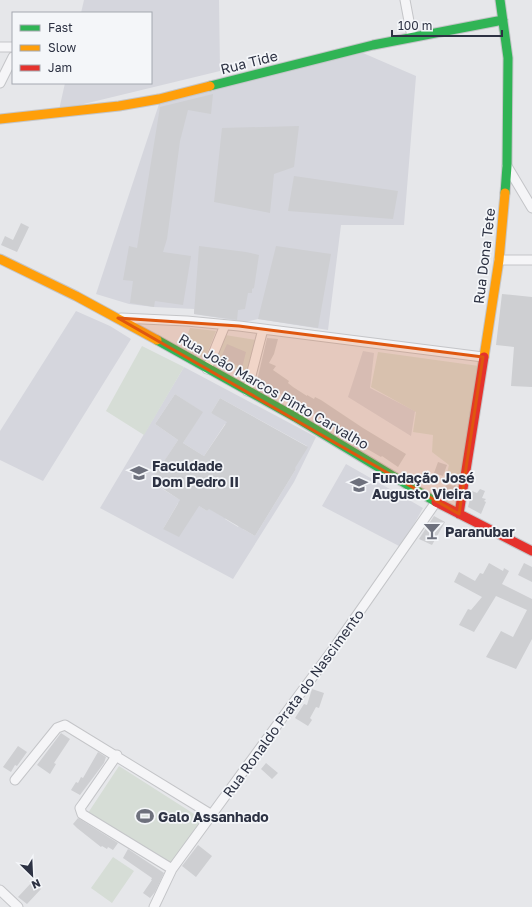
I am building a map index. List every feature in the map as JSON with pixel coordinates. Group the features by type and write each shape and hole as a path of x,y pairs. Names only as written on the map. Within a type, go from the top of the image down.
{"street":[{"path":"405,0 412,37"},
{"name":"Rua Dona Tete","path":"458,514 500,260 507,166 508,58 500,0"},
{"name":"Rua Tide","path":"0,119 80,112 125,106 159,99 373,45 503,20"},
{"path":"0,47 12,47"},
{"path":"0,83 12,59"},
{"path":"507,166 532,208"},
{"name":"Rua João Marcos Pinto Carvalho","path":"0,258 118,318 295,417 436,502 532,551"},
{"path":"500,260 532,260"},
{"path":"118,318 188,321 263,329 483,357"},
{"path":"207,369 225,325"},
{"path":"247,391 263,329"},
{"name":"Rua Ronaldo Prata do Nascimento","path":"154,907 172,869 334,648 436,502"},
{"path":"15,780 57,728 65,725 117,755 212,815"},
{"path":"117,755 82,804 80,808 82,814 172,869"},
{"path":"0,890 18,907"}],"highlighted area":[{"path":"118,318 239,326 483,357 459,514"}],"shaded area":[{"path":"84,0 219,0 220,71 59,110 65,84 152,84 152,12 81,12"},
{"path":"363,53 416,76 404,225 341,225 328,330 258,319 245,322 194,314 194,309 129,304 96,294 160,101"},
{"path":"76,311 110,326 131,339 43,481 0,460 0,431"},
{"path":"190,328 216,331 205,359 183,348"},
{"path":"225,335 256,340 246,374 215,358"},
{"path":"142,346 184,367 144,435 106,411"},
{"path":"363,351 374,353 370,388 415,411 411,436 348,397"},
{"path":"378,352 479,366 461,479 446,477 449,465 432,452 433,435 413,432 416,412 371,387"},
{"name":"Faculdade Dom Pedro II","path":"184,367 316,437 294,482 233,579 100,508","holes":["175,394 202,412 183,443 204,456 225,424 296,469 255,536 243,529 263,497 259,496 238,527 225,519 247,486 245,484 223,517 212,510 231,476 207,511 193,502 182,501 151,482 178,440 155,424","220,398 307,446 307,447 211,413","178,503 193,513 163,529"]},
{"name":"Fundação José Augusto Vieira","path":"346,464 423,508 401,547 322,506"},
{"name":"Galo Assanhado","path":"119,766 202,819 172,867 88,813"},
{"path":"113,857 134,871 112,903 91,888"}],"building":[{"path":"213,94 211,114 188,110 180,141 167,239 163,252 191,256 183,305 155,301 154,307 130,303 133,281 123,280 129,246 137,248 160,107"},
{"path":"299,126 294,167 274,174 270,213 214,202 222,128"},
{"path":"294,176 398,191 393,219 288,211"},
{"path":"21,223 29,227 17,252 1,245 5,236 13,240"},
{"path":"199,246 259,255 254,288 252,289 252,293 248,293 245,309 238,310 237,320 194,314"},
{"path":"276,246 331,254 318,328 258,319"},
{"path":"502,294 532,297 532,387 511,386 514,347 496,345"},
{"path":"267,338 278,339 274,354 269,363 276,366 273,370 289,381 288,383 293,387 307,396 314,399 315,397 321,400 406,454 398,467 382,456 381,457 357,443 311,412 297,407 296,408 281,397 282,395 277,391 264,383 263,385 257,381"},
{"path":"227,344 246,352 242,368 221,357"},
{"path":"175,394 203,412 183,443 204,456 227,422 211,413 220,398 308,447 255,536 209,509 207,511 199,506 179,537 163,529 180,500 151,481 178,440 155,424"},
{"path":"438,462 447,465 443,476 434,473"},
{"path":"456,482 454,497 443,492 447,484 454,486"},
{"path":"480,489 485,491 482,498 486,499 484,501 486,502 481,514 468,507 472,491 477,493"},
{"name":"Paranubar","path":"434,516 445,522 432,545 419,539"},
{"path":"489,563 503,571 504,568 509,571 502,584 532,599 532,639 516,669 486,657 501,631 513,637 527,610 496,596 474,632 459,625 468,609 471,610 482,597 454,582 459,572 475,581 480,573 483,574"},
{"path":"524,563 532,567 532,582 518,575"},
{"path":"312,689 324,693 319,708 316,707 310,718 312,720 308,726 295,718 304,704 307,705"},
{"path":"61,733 70,739 54,763 56,764 50,774 37,765"},
{"path":"18,746 27,752 17,766 15,765 11,772 3,767"},
{"path":"98,752 106,757 104,763 80,795 71,790 76,782 78,783 81,777 83,778"},
{"path":"266,763 278,773 272,779 261,769"},
{"path":"78,818 118,843 113,850 108,847 107,849 102,846 101,847 77,828 73,824"},
{"path":"198,845 212,856 196,877 182,866"},
{"path":"128,849 164,873 155,892 150,898 143,893 152,878 123,858"},
{"path":"32,882 41,889 27,904 18,897"}],"traffic: fast":[{"path":"500,0 508,58 507,166 505,193"},
{"path":"210,86 373,45 503,20"},
{"path":"157,340 295,417 436,502"}],"traffic: slow":[{"path":"0,119 119,106 159,99 210,86"},
{"path":"484,357 499,260 505,193"},
{"path":"0,259 76,296 157,340"}],"traffic: jam":[{"path":"459,514 484,357"},
{"path":"436,502 532,551"}],"place":[{"name":"Faculdade Dom Pedro II","path":"139,473"},
{"name":"Fundação José Augusto Vieira","path":"359,485"},
{"name":"Paranubar","path":"432,531"},
{"name":"Galo Assanhado","path":"145,816"}]}
